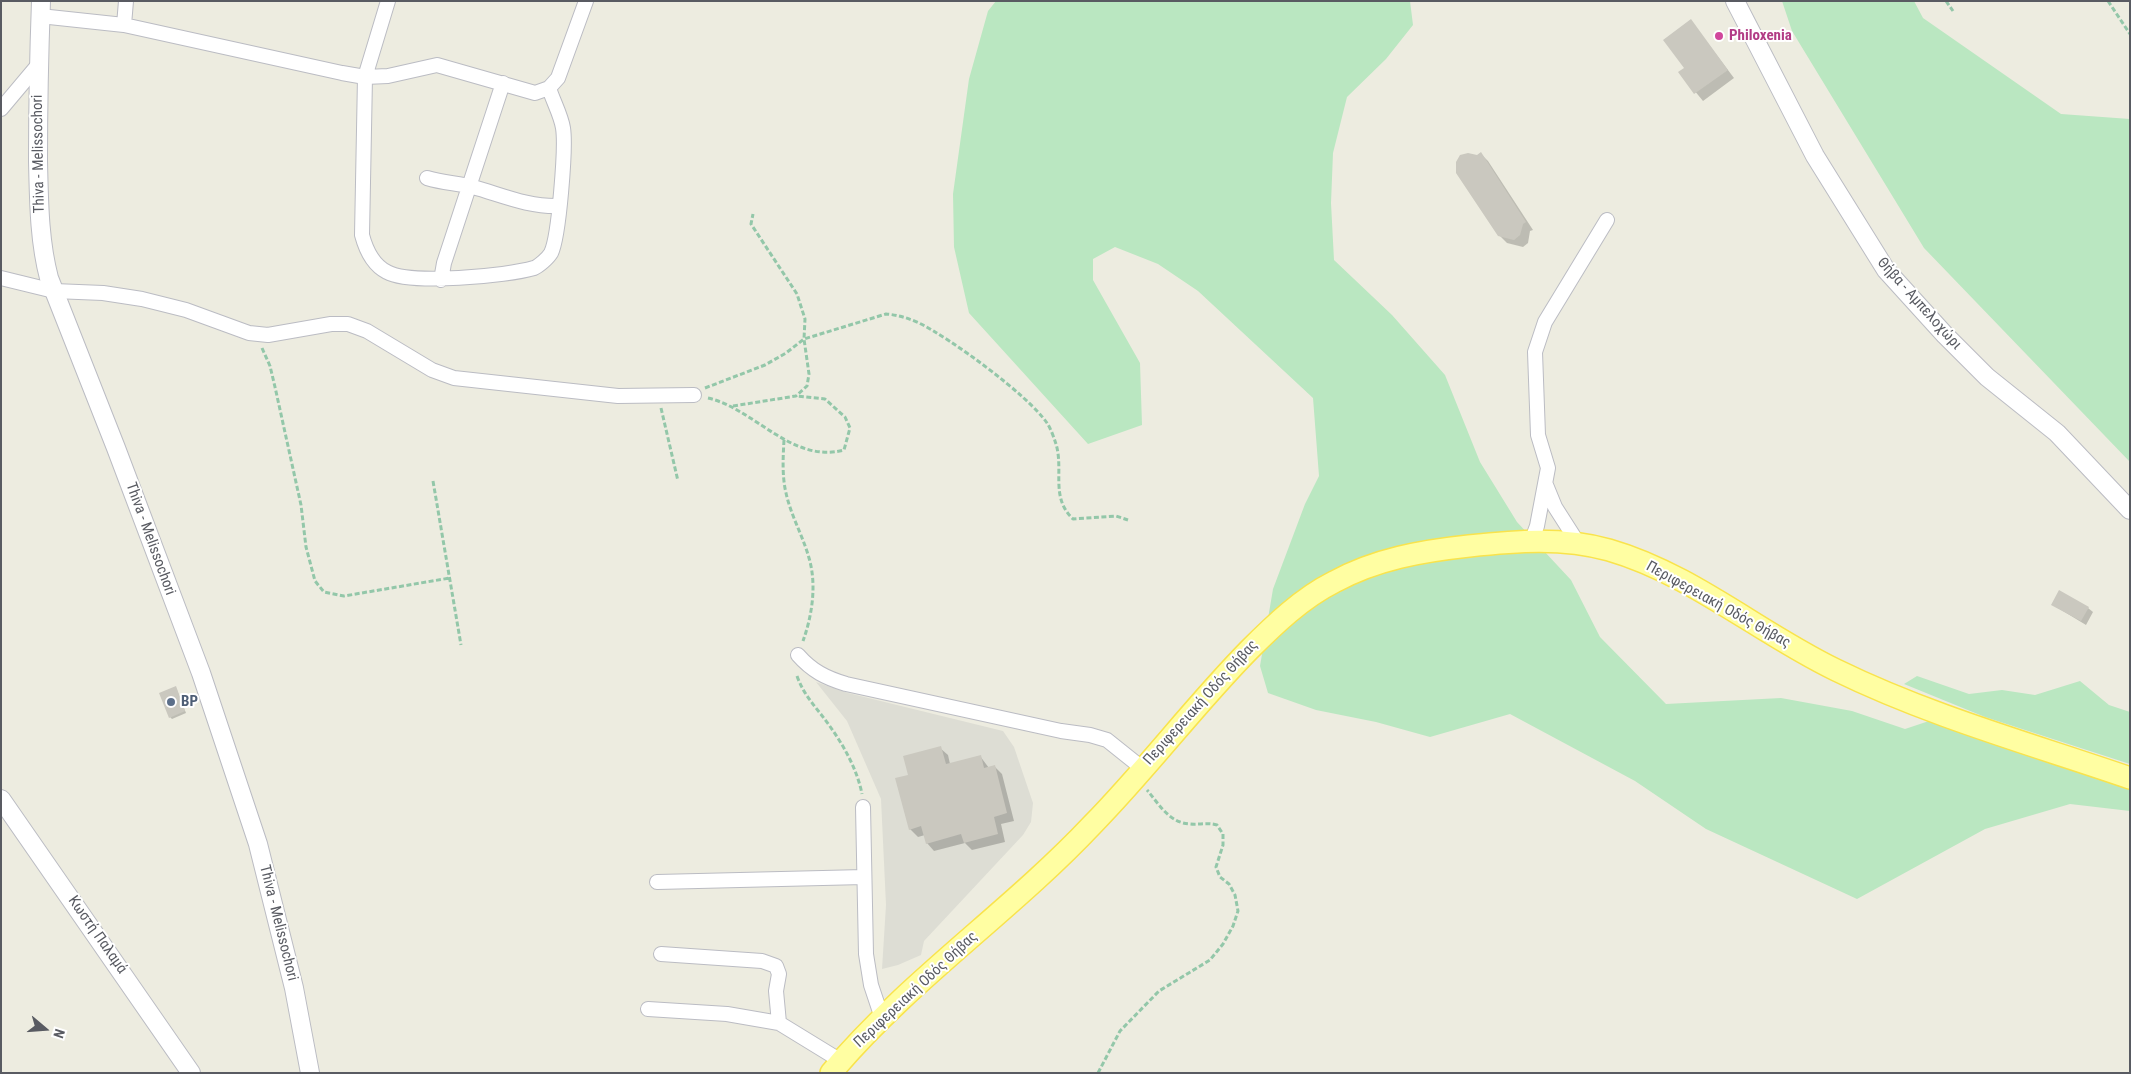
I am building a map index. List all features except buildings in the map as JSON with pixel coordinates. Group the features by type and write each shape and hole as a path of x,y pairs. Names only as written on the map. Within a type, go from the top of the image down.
{"main road":[{"name":"Περιφερειακή Οδός Θήβας","path":"836,1067 882,1018 1092,826 1213,687 1262,637 1305,599 1333,582 1360,570 1401,556 1463,547 1531,542 1578,543 1610,550 1648,564 1680,580 1801,651 1870,686 1952,719 2130,778"}],"street":[{"path":"124,24 126,1"},
{"path":"388,1 366,76 362,235 372,260 387,272 403,277 441,280 507,273 536,267 551,254 558,231 563,128 549,88"},
{"path":"41,9 124,24 342,74 388,76 437,65 535,93 549,88 558,78 586,1"},
{"name":"Θήβα - Αμπελοχώρι","path":"1736,1 1815,156 1886,270 1945,335 1987,376 2057,433 2130,510"},
{"name":"Thiva - Melissochori","path":"41,9 38,65 40,222 43,256 54,292 116,448 200,673 258,844 294,988 310,1073"},
{"path":"1,109 38,65"},
{"path":"441,280 444,263 503,83"},
{"path":"427,178 446,184 470,186 540,207 559,206"},
{"path":"1531,542 1538,526 1548,468 1538,435 1535,352 1545,322 1607,220"},
{"path":"1,278 54,292 103,293 142,299 186,310 249,333 268,335 331,324 348,324 367,331 432,370 454,378 618,396 694,395"},
{"path":"1546,485 1555,507 1578,543"},
{"path":"798,655 810,669 828,679 846,684 1107,740 1138,773"},
{"name":"Κωστή Παλαμά","path":"1,799 191,1073"},
{"path":"863,807 866,954 871,985 882,1018"},
{"path":"657,882 864,878"},
{"path":"661,954 762,961 776,966 779,974 776,991 778,1023"},
{"path":"648,1009 726,1014 778,1023 836,1067"}],"path":[{"path":"1946,1 1953,11"},
{"path":"2108,1 2130,34"},
{"path":"752,214 751,224 797,294 805,319 804,339 809,374 807,386 796,396"},
{"path":"694,395 729,377 765,364 786,353 804,339 886,314 899,315 937,333 1025,399 1048,424 1057,446 1058,490 1066,513 1073,520 1116,516 1128,520"},
{"path":"249,333 256,339 270,366 301,505 306,547 314,581 324,592 344,596 450,578"},
{"path":"694,395 733,406 784,440 815,452 833,453 844,450 849,439 850,428 846,417 825,400 796,396 733,406"},
{"path":"657,396 678,481"},
{"path":"784,440 783,474 786,494 810,560 814,583 809,626 798,655 796,674 809,702 828,724 858,774 863,807"},
{"path":"433,481 461,644"},
{"path":"1098,1073 1120,1031 1159,991 1187,976 1210,960 1223,944 1238,911 1235,895 1229,884 1220,877 1216,867 1223,845 1223,834 1217,825 1211,823 1191,825 1178,822 1168,816 1138,773"}],"shaded area":[{"path":"816,682 848,693 1003,731 1014,747 1033,803 1031,822 1023,835 924,941 921,955 898,965 882,969 886,905 881,799 847,721"}],"green space":[{"path":"996,1 1410,1 1413,25 1386,59 1347,97 1333,153 1331,203 1334,260 1392,315 1445,375 1480,462 1517,522 1571,580 1600,637 1666,704 1781,698 1852,711 1905,729 1929,721 2130,787 2130,811 2070,804 1985,829 1857,899 1706,829 1635,781 1510,714 1430,737 1376,722 1316,710 1268,693 1260,666 1273,589 1305,504 1319,476 1313,398 1198,291 1158,264 1115,247 1093,259 1093,280 1140,363 1142,425 1088,444 969,313 954,247 953,194 969,79 988,11"},
{"path":"1782,1 1914,1 1923,18 2061,114 2130,119 2130,462 1924,248 1792,31"},
{"path":"1917,676 1969,694 2002,690 2035,695 2080,681 2109,705 2130,712 2130,764 1985,717 1904,684"}],"place":[{"name":"Philoxenia","path":"1719,36"},
{"name":"BP","path":"171,702"}]}
